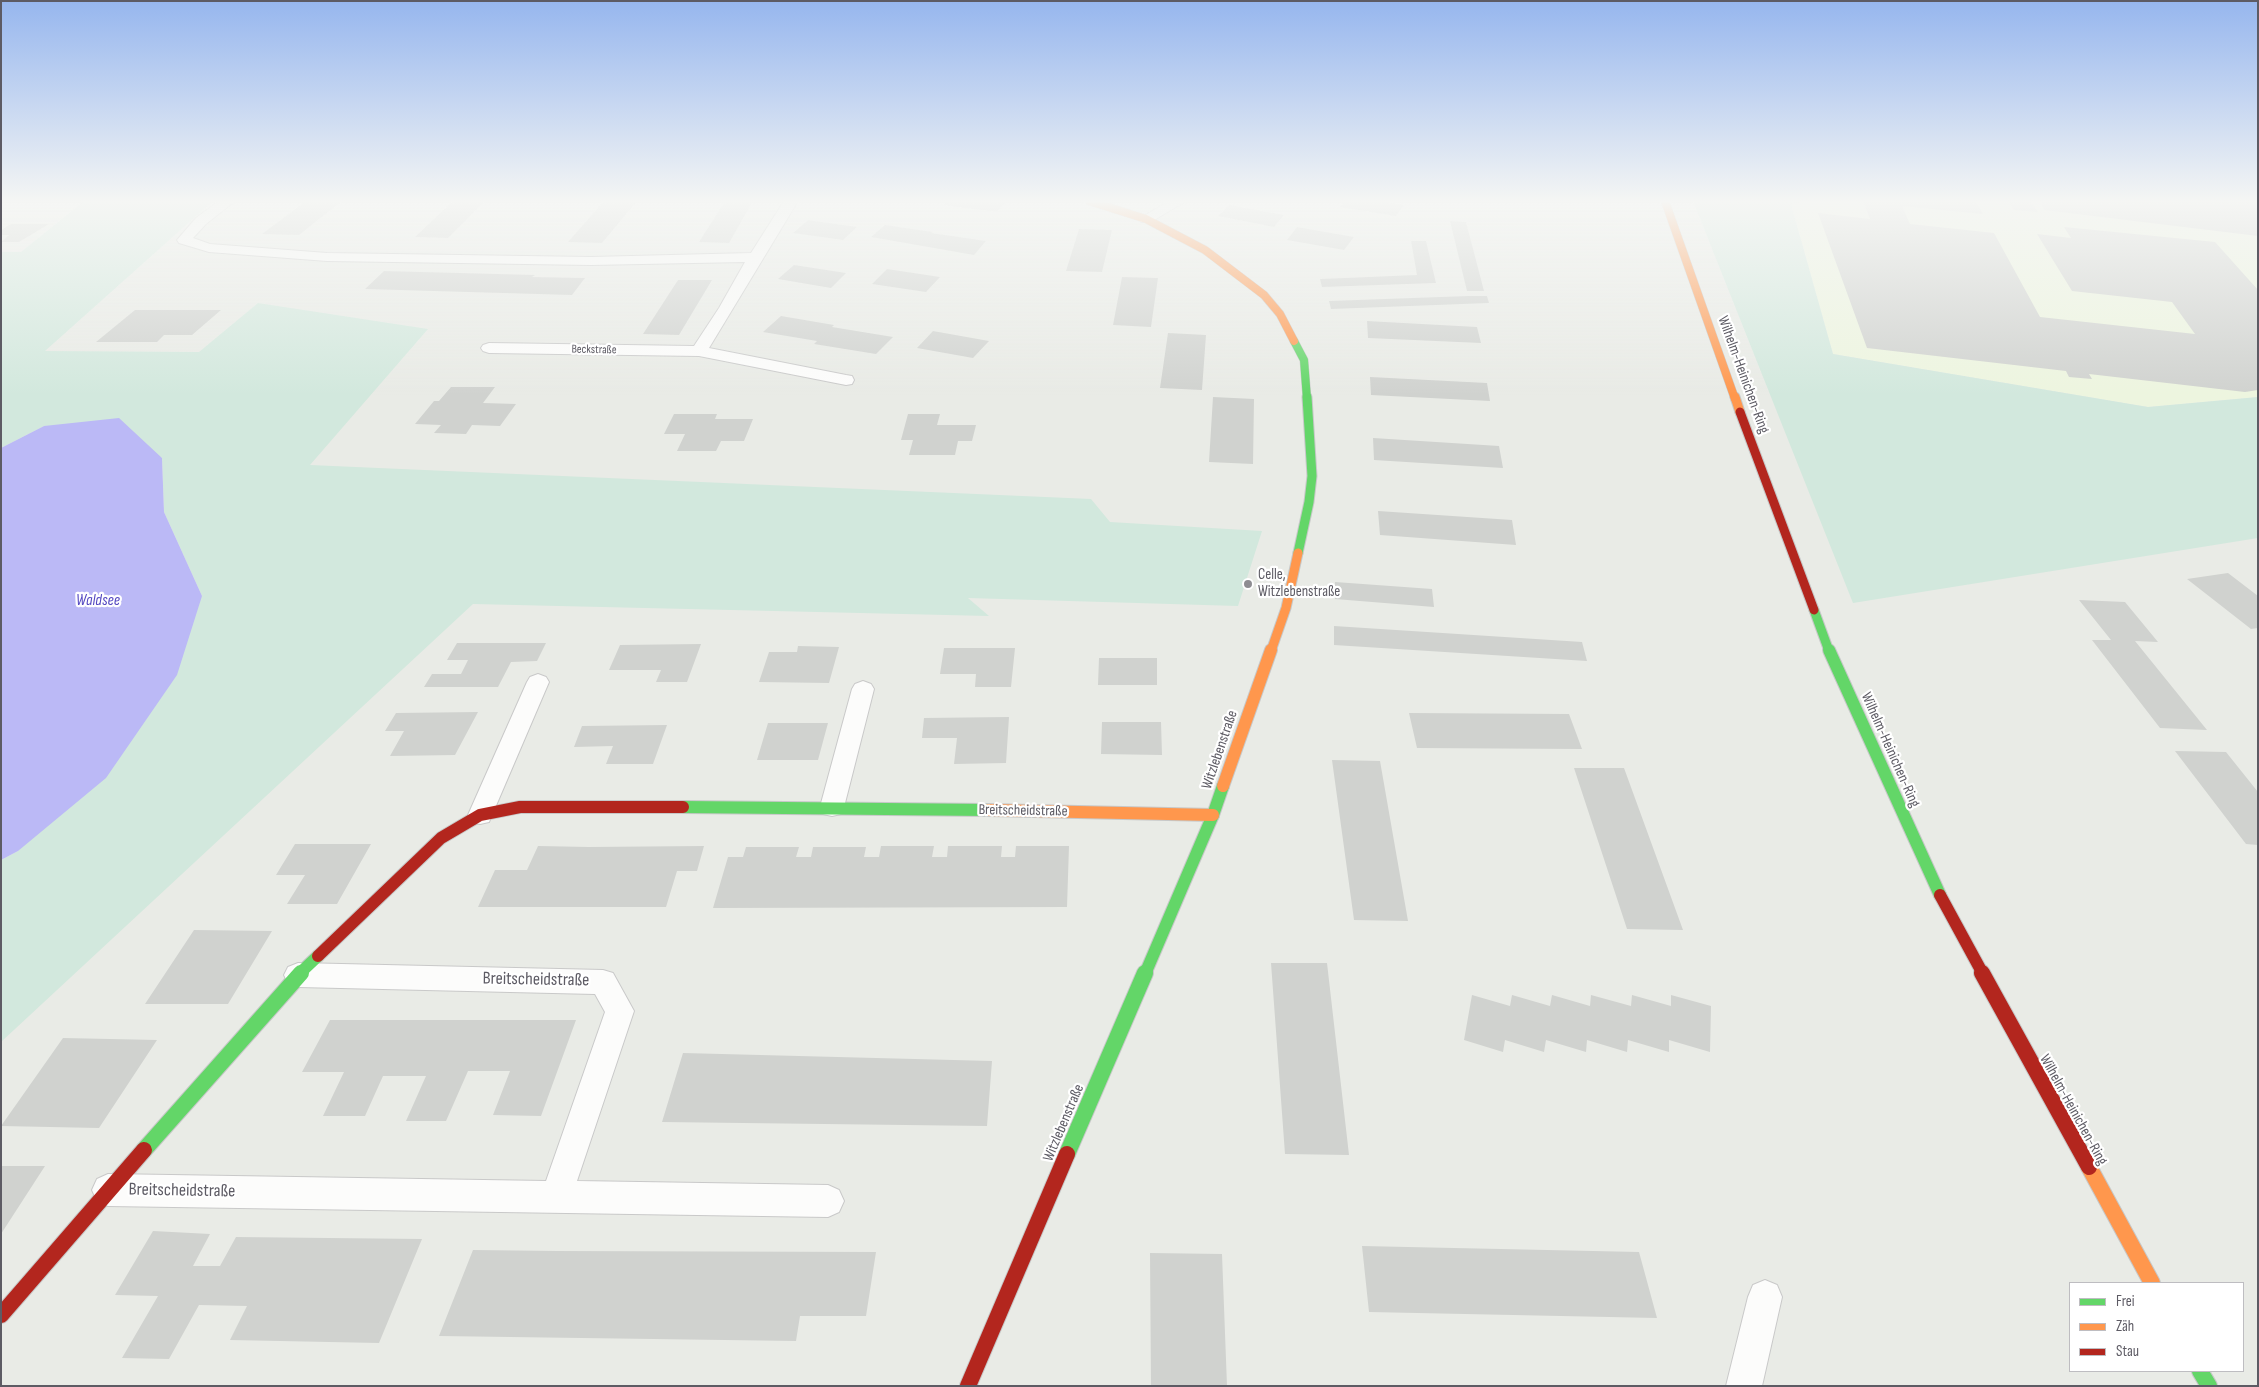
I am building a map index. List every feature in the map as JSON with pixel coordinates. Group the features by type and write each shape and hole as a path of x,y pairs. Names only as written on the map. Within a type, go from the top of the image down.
{"street":[{"path":"699,351 727,308 750,266"},
{"name":"Witzlebenstraße","path":"968,1386 1213,815 1286,608 1309,502 1312,476 1309,410 1304,360 1280,314 1264,295 1230,266"},
{"name":"Wilhelm-Heinichen-Ring","path":"1688,266 1740,412 1834,663 1940,895 2151,1282"},
{"name":"Beckstraße","path":"489,348 699,351 846,380"},
{"path":"480,815 538,682"},
{"path":"832,807 864,690"},
{"name":"Breitscheidstraße","path":"1,1315 108,1190 298,975 441,838 480,815 520,807 832,807 1213,815"},
{"name":"Breitscheidstraße","path":"298,975 603,982 620,1011 556,1196"},
{"name":"Breitscheidstraße","path":"108,1190 828,1201"},
{"path":"1744,1386 1765,1297"},
{"path":"2201,1372 2209,1386"}],"shaded area":[{"path":"1,266 141,266 45,351 199,352 258,303 428,329 310,465 1091,499 1110,522 1262,531 1238,606 968,598 989,616 473,604 1,1042 1,860 18,851 202,596 164,512 162,458 44,426 1,448"},
{"path":"1719,266 1808,266 1833,354 2148,407 2258,397 2258,538 1853,603"},
{"path":"1808,266 2258,266 2258,397 2148,407 1833,354"}],"water":[{"name":"Waldsee","path":"119,418 162,458 164,512 202,596 177,675 106,778 18,851 1,860 1,448 44,426"}],"building":[{"path":"793,266 846,273 831,288 778,279"},
{"path":"1068,266 1103,266 1102,272 1066,271"},
{"path":"1415,266 1432,266 1436,283 1322,287 1320,279 1417,275"},
{"path":"1461,266 1477,266 1484,291 1467,291"},
{"path":"1837,266 2012,266 2040,317 2195,334 2172,302 2072,291 2056,266 2236,266 2258,290 2258,390 2245,392 2089,374 2092,379 2069,377 2066,371 1867,348"},
{"path":"887,269 940,277 926,292 872,284"},
{"path":"384,271 585,278 572,295 365,289"},
{"path":"1122,277 1158,278 1151,327 1113,325"},
{"path":"678,280 712,280 679,335 643,334"},
{"path":"1487,296 1489,303 1331,309 1329,301"},
{"path":"135,310 221,310 192,335 164,335 157,342 96,342"},
{"path":"781,316 893,337 876,354 814,344 817,341 763,332"},
{"path":"1367,321 1477,327 1481,343 1368,338"},
{"path":"933,331 989,341 973,358 917,348"},
{"path":"1168,333 1206,335 1202,390 1160,388"},
{"path":"1370,377 1487,383 1490,401 1371,395"},
{"path":"451,387 495,387 483,403 516,404 500,426 472,425 466,434 434,433 441,425 415,424 434,401 439,401"},
{"path":"1213,397 1254,399 1253,464 1209,462"},
{"path":"674,414 717,414 715,419 753,419 744,441 721,441 716,451 677,451 685,434 664,434"},
{"path":"908,414 940,414 937,425 976,425 972,441 958,441 955,455 909,455 913,440 901,440"},
{"path":"1373,438 1499,446 1503,468 1374,460"},
{"path":"1378,511 1512,520 1516,545 1380,535"},
{"path":"2228,573 2258,596 2258,628 2251,629 2187,579"},
{"path":"1335,582 1432,589 1434,607 1335,599"},
{"path":"2079,600 2125,602 2158,642 2135,641 2207,730 2160,728 2092,640 2111,640"},
{"path":"1334,626 1582,642 1587,661 1334,645"},
{"path":"457,643 546,643 537,661 511,662 498,687 424,687 432,674 461,674 468,660 447,660"},
{"path":"701,644 687,682 656,682 661,670 609,670 620,645"},
{"path":"798,646 839,647 829,683 759,682 769,652 797,652"},
{"path":"944,648 1015,648 1011,687 975,687 976,674 940,674"},
{"path":"1099,658 1157,658 1157,685 1098,685"},
{"path":"478,712 455,755 390,756 404,731 385,731 396,713"},
{"path":"1409,713 1569,714 1582,749 1417,748"},
{"path":"1009,717 1006,763 954,764 957,738 922,738 924,718"},
{"path":"1102,722 1161,722 1162,755 1101,754"},
{"path":"768,723 828,723 818,760 757,760"},
{"path":"667,725 653,764 606,764 613,746 574,747 582,726"},
{"path":"2175,751 2226,752 2258,792 2258,845 2246,844"},
{"path":"1332,760 1380,761 1408,921 1354,920"},
{"path":"1574,768 1624,768 1683,930 1627,929"},
{"path":"295,844 371,844 337,904 287,904 305,875 276,875"},
{"path":"538,846 704,846 697,871 677,871 666,907 478,907 495,870 527,870"},
{"path":"881,846 934,846 932,857 947,857 948,846 1002,846 1001,857 1015,857 1016,846 1069,846 1067,907 713,908 728,857 743,857 746,847 799,847 796,857 811,857 813,847 866,847 864,857 879,857"},
{"path":"194,930 272,931 228,1004 145,1004"},
{"path":"1271,963 1327,963 1349,1155 1285,1154"},
{"path":"1472,995 1510,1006 1512,995 1550,1006 1552,995 1590,1006 1591,995 1631,1006 1632,995 1671,1006 1671,995 1711,1006 1710,1052 1669,1040 1669,1052 1628,1040 1627,1052 1587,1040 1586,1052 1546,1040 1544,1052 1505,1040 1503,1052 1464,1040"},
{"path":"330,1020 576,1020 541,1116 493,1115 510,1071 468,1071 446,1121 406,1121 426,1076 383,1076 365,1116 323,1116 344,1072 302,1072"},
{"path":"63,1038 157,1040 99,1128 1,1126"},
{"path":"683,1053 992,1061 987,1126 662,1122"},
{"path":"1,1166 45,1166 1,1234"},
{"path":"153,1231 210,1234 193,1266 220,1266 236,1237 422,1239 379,1343 230,1340 247,1306 199,1305 169,1359 122,1358 158,1296 115,1295"},
{"path":"1362,1246 1639,1252 1657,1318 1369,1312"},
{"path":"473,1250 876,1252 866,1316 800,1316 796,1341 439,1336"},
{"path":"1150,1253 1222,1254 1227,1386 1151,1386"}],"traffic: fast":[{"path":"1294,341 1304,360 1312,476 1309,502 1298,553"},
{"path":"1814,610 1834,663 1940,895"},
{"path":"1067,1154 1213,815 1223,786"},
{"path":"683,807 988,810"},
{"path":"144,1150 298,975 318,956"},
{"path":"2201,1372 2209,1386"}],"traffic: slow":[{"path":"1226,266 1264,295 1280,314 1294,341"},
{"path":"1688,266 1740,412"},
{"path":"1223,786 1286,608 1298,553"},
{"path":"988,810 1213,815"},
{"path":"2089,1167 2151,1282"}],"traffic: jam":[{"path":"1740,412 1814,610"},
{"path":"318,956 441,838 480,815 520,807 683,807"},
{"path":"1940,895 2089,1167"},
{"path":"1,1315 144,1150"},
{"path":"968,1386 1067,1154"}],"place":[{"name":"Celle, Witzlebenstraße","path":"1248,584"}]}
